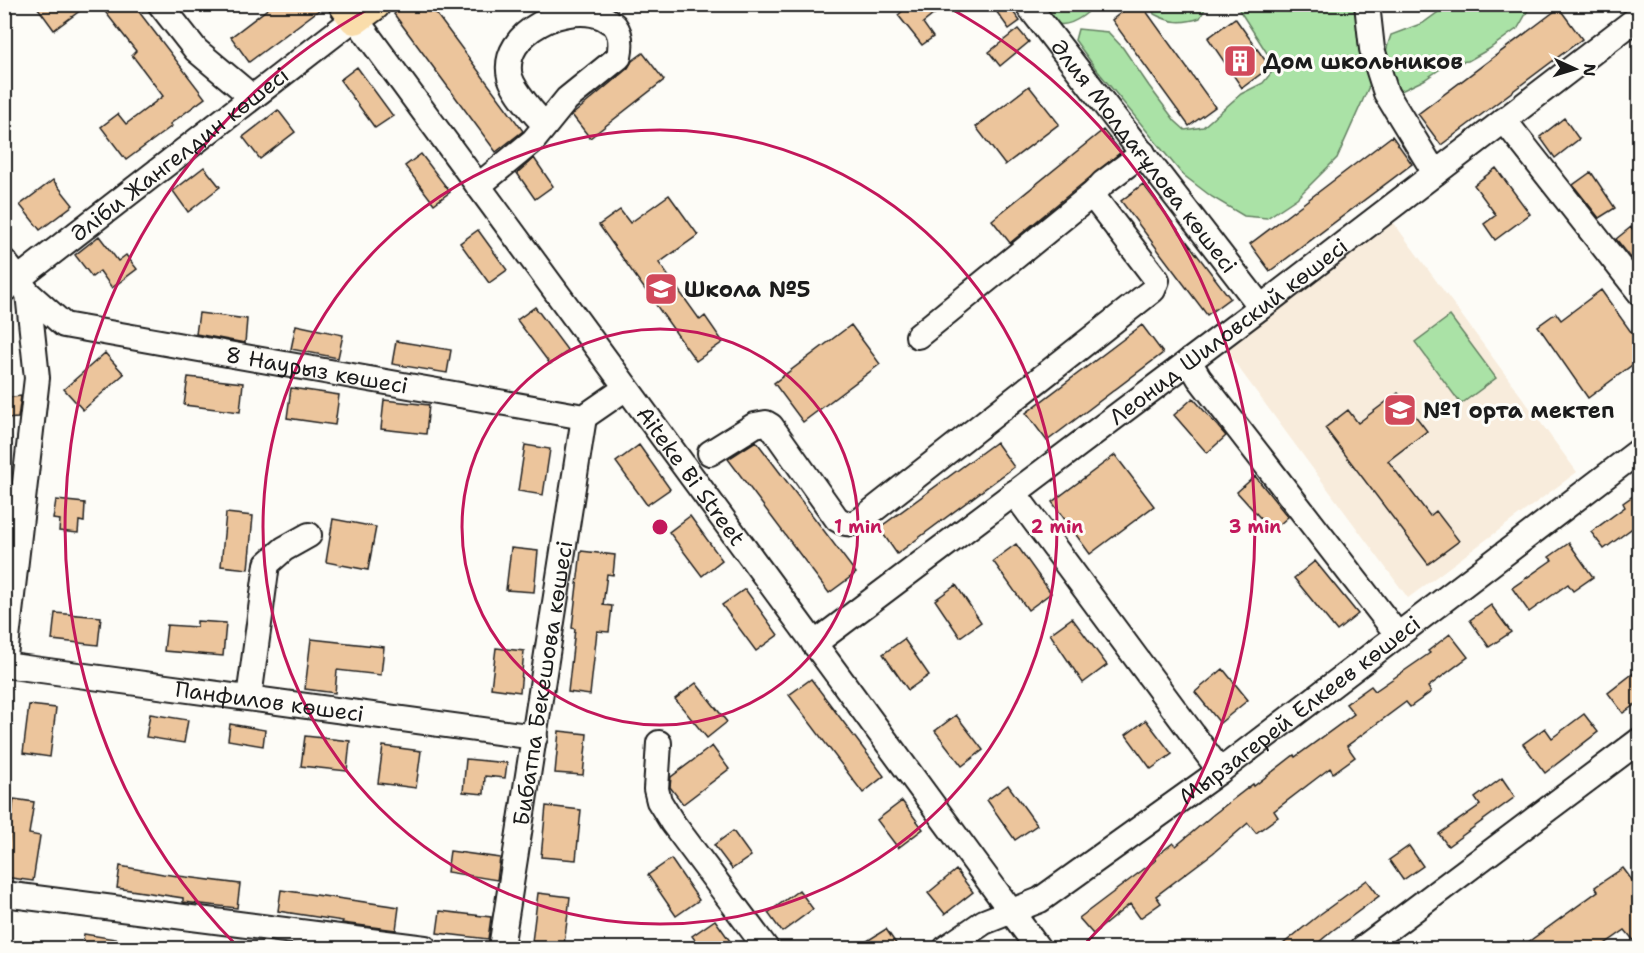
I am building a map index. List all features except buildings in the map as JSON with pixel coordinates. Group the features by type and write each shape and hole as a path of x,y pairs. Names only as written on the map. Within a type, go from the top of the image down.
{"street":[{"path":"160,4 196,50 252,97"},
{"name":"Әлия Молдағұлова көшесі","path":"1027,4 1261,307"},
{"path":"1367,4 1372,49 1386,93 1436,173"},
{"name":"Әліби Жангелдин көшесі","path":"14,281 252,97 358,9"},
{"name":"Aiteke Bi Street","path":"358,9 478,186 1038,948"},
{"path":"478,186 533,141 546,125 567,99 619,57 621,42 615,25 595,13 572,12 541,22 520,38 510,57 510,77 533,114 546,125"},
{"name":"Леонид Шиловский көшесі","path":"814,644 1261,307 1640,16"},
{"path":"1504,120 1640,293"},
{"path":"918,336 1095,192 1103,183 1143,153"},
{"path":"710,453 760,422 766,423 771,426 837,519 844,524 854,524 862,519 1153,290 1157,280 1096,200 1095,192"},
{"path":"4,665 37,378 14,281"},
{"name":"8 Наурыз көшесі","path":"14,281 64,325 584,417"},
{"path":"1189,361 1199,378 1397,634"},
{"path":"584,417 626,388"},
{"name":"Бибатпа Бекешова көшесі","path":"501,948 584,417"},
{"name":"Мырзагерей Елкеев көшесі","path":"946,948 984,922 1040,900 1220,771 1640,450"},
{"path":"1014,493 1220,771"},
{"path":"249,698 267,564 285,549 309,535"},
{"name":"Панфилов көшесі","path":"4,665 535,736"},
{"path":"1363,948 1640,741"},
{"path":"659,744 656,789 659,801 672,822 766,948"},
{"path":"4,894 425,948"}],"shaded area":[{"name":"№1 орта мектеп","path":"1393,222 1577,472 1408,598 1224,348"}],"green space":[{"path":"1151,4 1207,5 1200,18 1182,22 1171,21 1154,14"},
{"path":"1034,5 1098,5 1075,21 1061,24 1050,20"},
{"path":"1236,5 1357,5 1371,72 1370,84 1337,158 1297,198 1267,218 1244,216 1212,197 1182,174 1075,40 1078,29 1108,32 1123,48 1175,121 1185,130 1203,127 1241,94 1263,83 1276,67"},
{"path":"1448,5 1531,5 1518,28 1489,49 1468,61 1449,63 1424,80 1399,92 1389,77 1385,65 1391,35 1423,23"},
{"path":"1450,316 1496,378 1461,404 1415,342"}],"place":[{"name":"Дом школьников","path":"1240,61"},
{"name":"Школа №5","path":"661,289"},
{"name":"№1 орта мектеп","path":"1400,410"}]}
